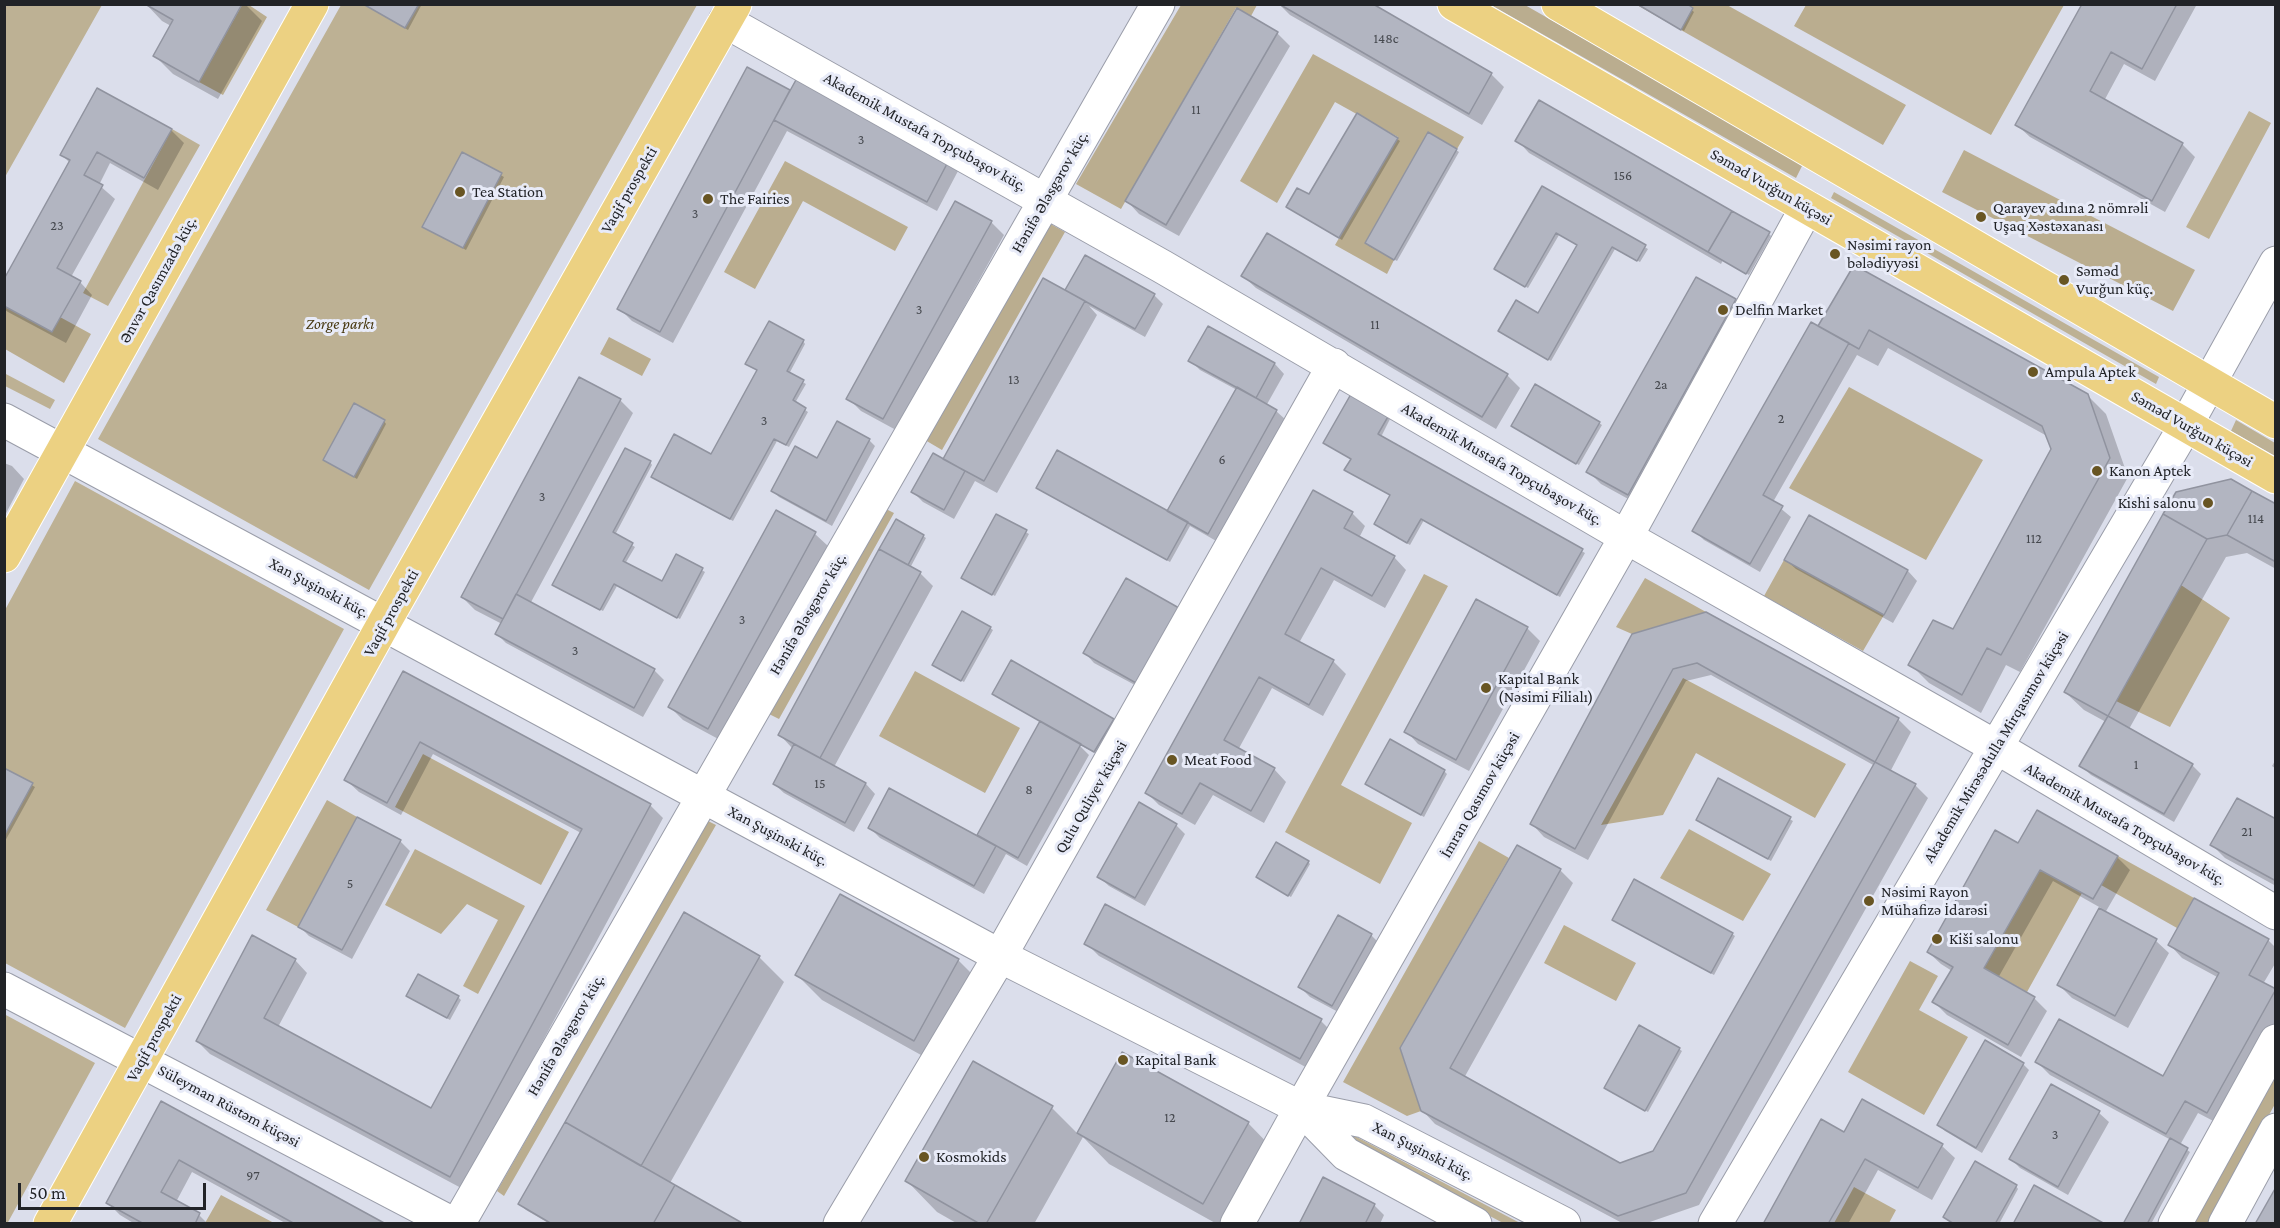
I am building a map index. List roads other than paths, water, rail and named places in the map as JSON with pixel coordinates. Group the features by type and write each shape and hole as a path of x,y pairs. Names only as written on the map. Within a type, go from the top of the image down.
{"main road":[{"name":"Ənvər Qasımzadə küç.","path":"4,556 312,4"},
{"name":"Səməd Vurğun küçəsi","path":"1454,4 2276,477"},
{"path":"1557,4 2276,422"},
{"name":"Vaqif prospekti","path":"50,1224 384,623 730,13"},
{"path":"1807,207 1832,163"}],"street":[{"name":"Hənifə Ələsgərov küç.","path":"458,1224 1158,4"},
{"name":"Akademik Mustafa Topçubaşov küç.","path":"730,13 1626,537 1996,747 2276,913"},
{"name":"İmran Qasımov küçəsi","path":"1238,1224 1301,1108 1626,537 1807,207"},
{"path":"2210,383 2276,263"},
{"name":"Qulu Quliyev küçəsi","path":"840,1224 1000,956 1334,365"},
{"name":"Akademik Mirəsədulla Mirqasımov küçəsi","path":"1715,1224 2210,383"},
{"name":"Xan Şuşinski küç.","path":"4,420 1000,956 1301,1108 1364,1121 1564,1224"},
{"name":"Süleyman Rüstəm küçəsi","path":"4,989 453,1224"},
{"path":"2175,1224 2276,1041"},
{"path":"1301,1108 1346,1154 1475,1224"},
{"path":"2225,1224 2276,1130"}],"place":[{"name":"Tea Station","path":"460,192"},
{"name":"The Fairies","path":"708,199"},
{"name":"Qarayev adına 2 nömrəli Uşaq Xəstəxanası","path":"1981,217"},
{"name":"Nəsimi rayon bələdiyyəsi","path":"1835,254"},
{"name":"Səməd Vurğun küç.","path":"2064,280"},
{"name":"Delfin Market","path":"1723,310"},
{"name":"Ampula Aptek","path":"2033,372"},
{"name":"Kanon Aptek","path":"2097,471"},
{"name":"Kishi salonu","path":"2208,503"},
{"name":"Kapital Bank (Nəsimi Filialı)","path":"1486,688"},
{"name":"Meat Food","path":"1172,760"},
{"name":"Nəsimi Rayon Mühafizə İdarəsi","path":"1869,901"},
{"name":"Kiši salonu","path":"1937,939"},
{"name":"Kapital Bank","path":"1123,1060"},
{"name":"Kosmokids","path":"924,1157"}],"park label":[{"name":"Zorge parkı","path":"340,324"}]}
